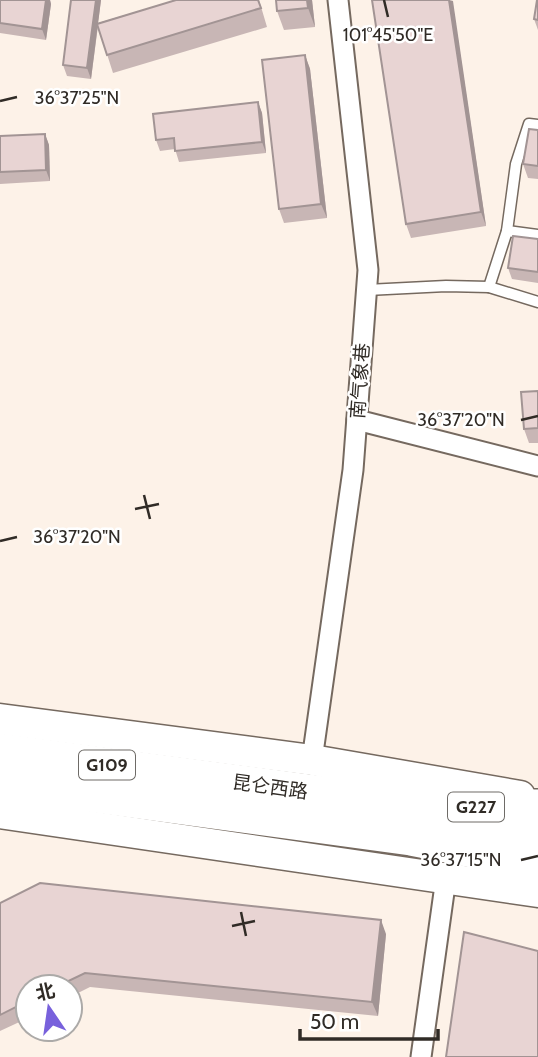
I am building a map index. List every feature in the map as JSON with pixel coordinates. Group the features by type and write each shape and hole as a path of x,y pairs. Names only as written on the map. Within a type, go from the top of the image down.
{"highway":[{"name":"昆仑西路","path":"0,751 211,811"},
{"name":"昆仑西路","path":"0,782 211,811 413,822 538,833"},
{"name":"G227","path":"413,822 538,807"},
{"name":"G227","path":"413,822 538,886"},
{"name":"昆仑西路","path":"413,822 538,863"}],"main road":[{"path":"0,719 312,760 538,800"},
{"path":"166,740 276,772 360,783 413,822 360,848 272,838 211,811"},
{"path":"0,813 211,811 446,878 538,892"}],"street":[{"name":"南气象巷","path":"312,760 354,470 368,270 338,0"},
{"path":"357,420 538,467"},
{"path":"421,1057 446,878"}],"lane":[{"path":"489,287 507,231 516,164 529,124 538,125"},
{"path":"507,231 538,235"},
{"path":"367,290 489,287 538,302"}],"building":[{"path":"0,0 46,0 42,29 0,23"},
{"path":"71,0 96,0 87,68 63,65"},
{"path":"176,0 258,0 261,8 107,55 97,24"},
{"path":"276,0 307,0 308,8 277,11"},
{"path":"372,0 449,0 481,212 406,224"},
{"path":"538,0 538,20 534,19"},
{"path":"305,55 321,204 279,209 262,60"},
{"path":"258,102 262,142 175,151 174,138 156,140 153,114"},
{"path":"529,129 538,130 538,166 523,164"},
{"path":"45,134 46,170 0,172 0,136"},
{"path":"513,236 538,239 538,272 508,268"},
{"path":"538,391 538,428 524,429 521,392"},
{"path":"40,883 381,920 372,1002 85,973 14,973 14,1008 0,1015 0,903"},
{"path":"464,932 538,951 538,1057 446,1057"}]}
